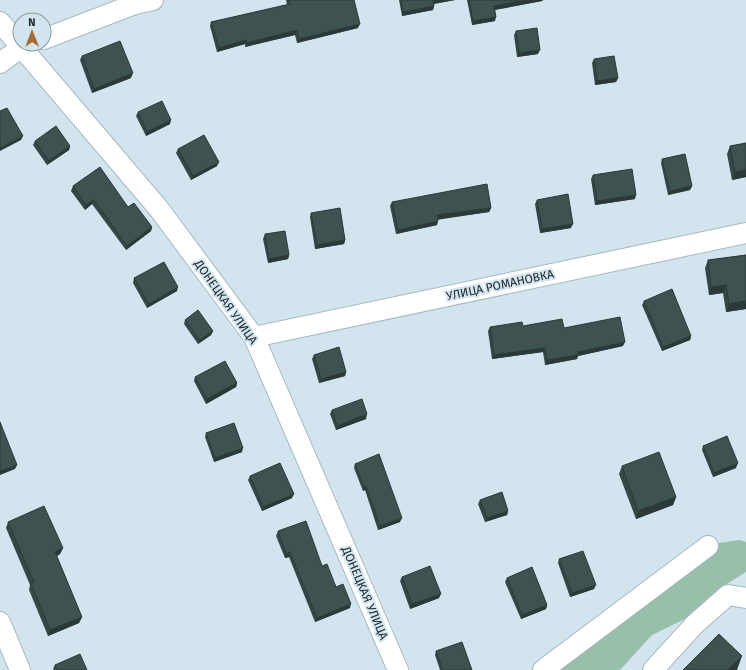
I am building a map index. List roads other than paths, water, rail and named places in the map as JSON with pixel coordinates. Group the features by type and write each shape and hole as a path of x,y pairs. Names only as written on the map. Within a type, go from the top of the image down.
{"street":[{"path":"52,36 135,4 153,0"},
{"name":"ДОНЕЦКАЯ УЛИЦА","path":"0,22 12,33"},
{"path":"0,63 17,52"},
{"name":"ДОНЕЦКАЯ УЛИЦА","path":"31,52 159,209 254,337 398,670"},
{"name":"УЛИЦА РОМАНОВКА","path":"254,337 746,233"},
{"path":"542,670 708,546"},
{"path":"653,670 695,624 728,595 746,598"},
{"path":"0,622 20,670"}]}
